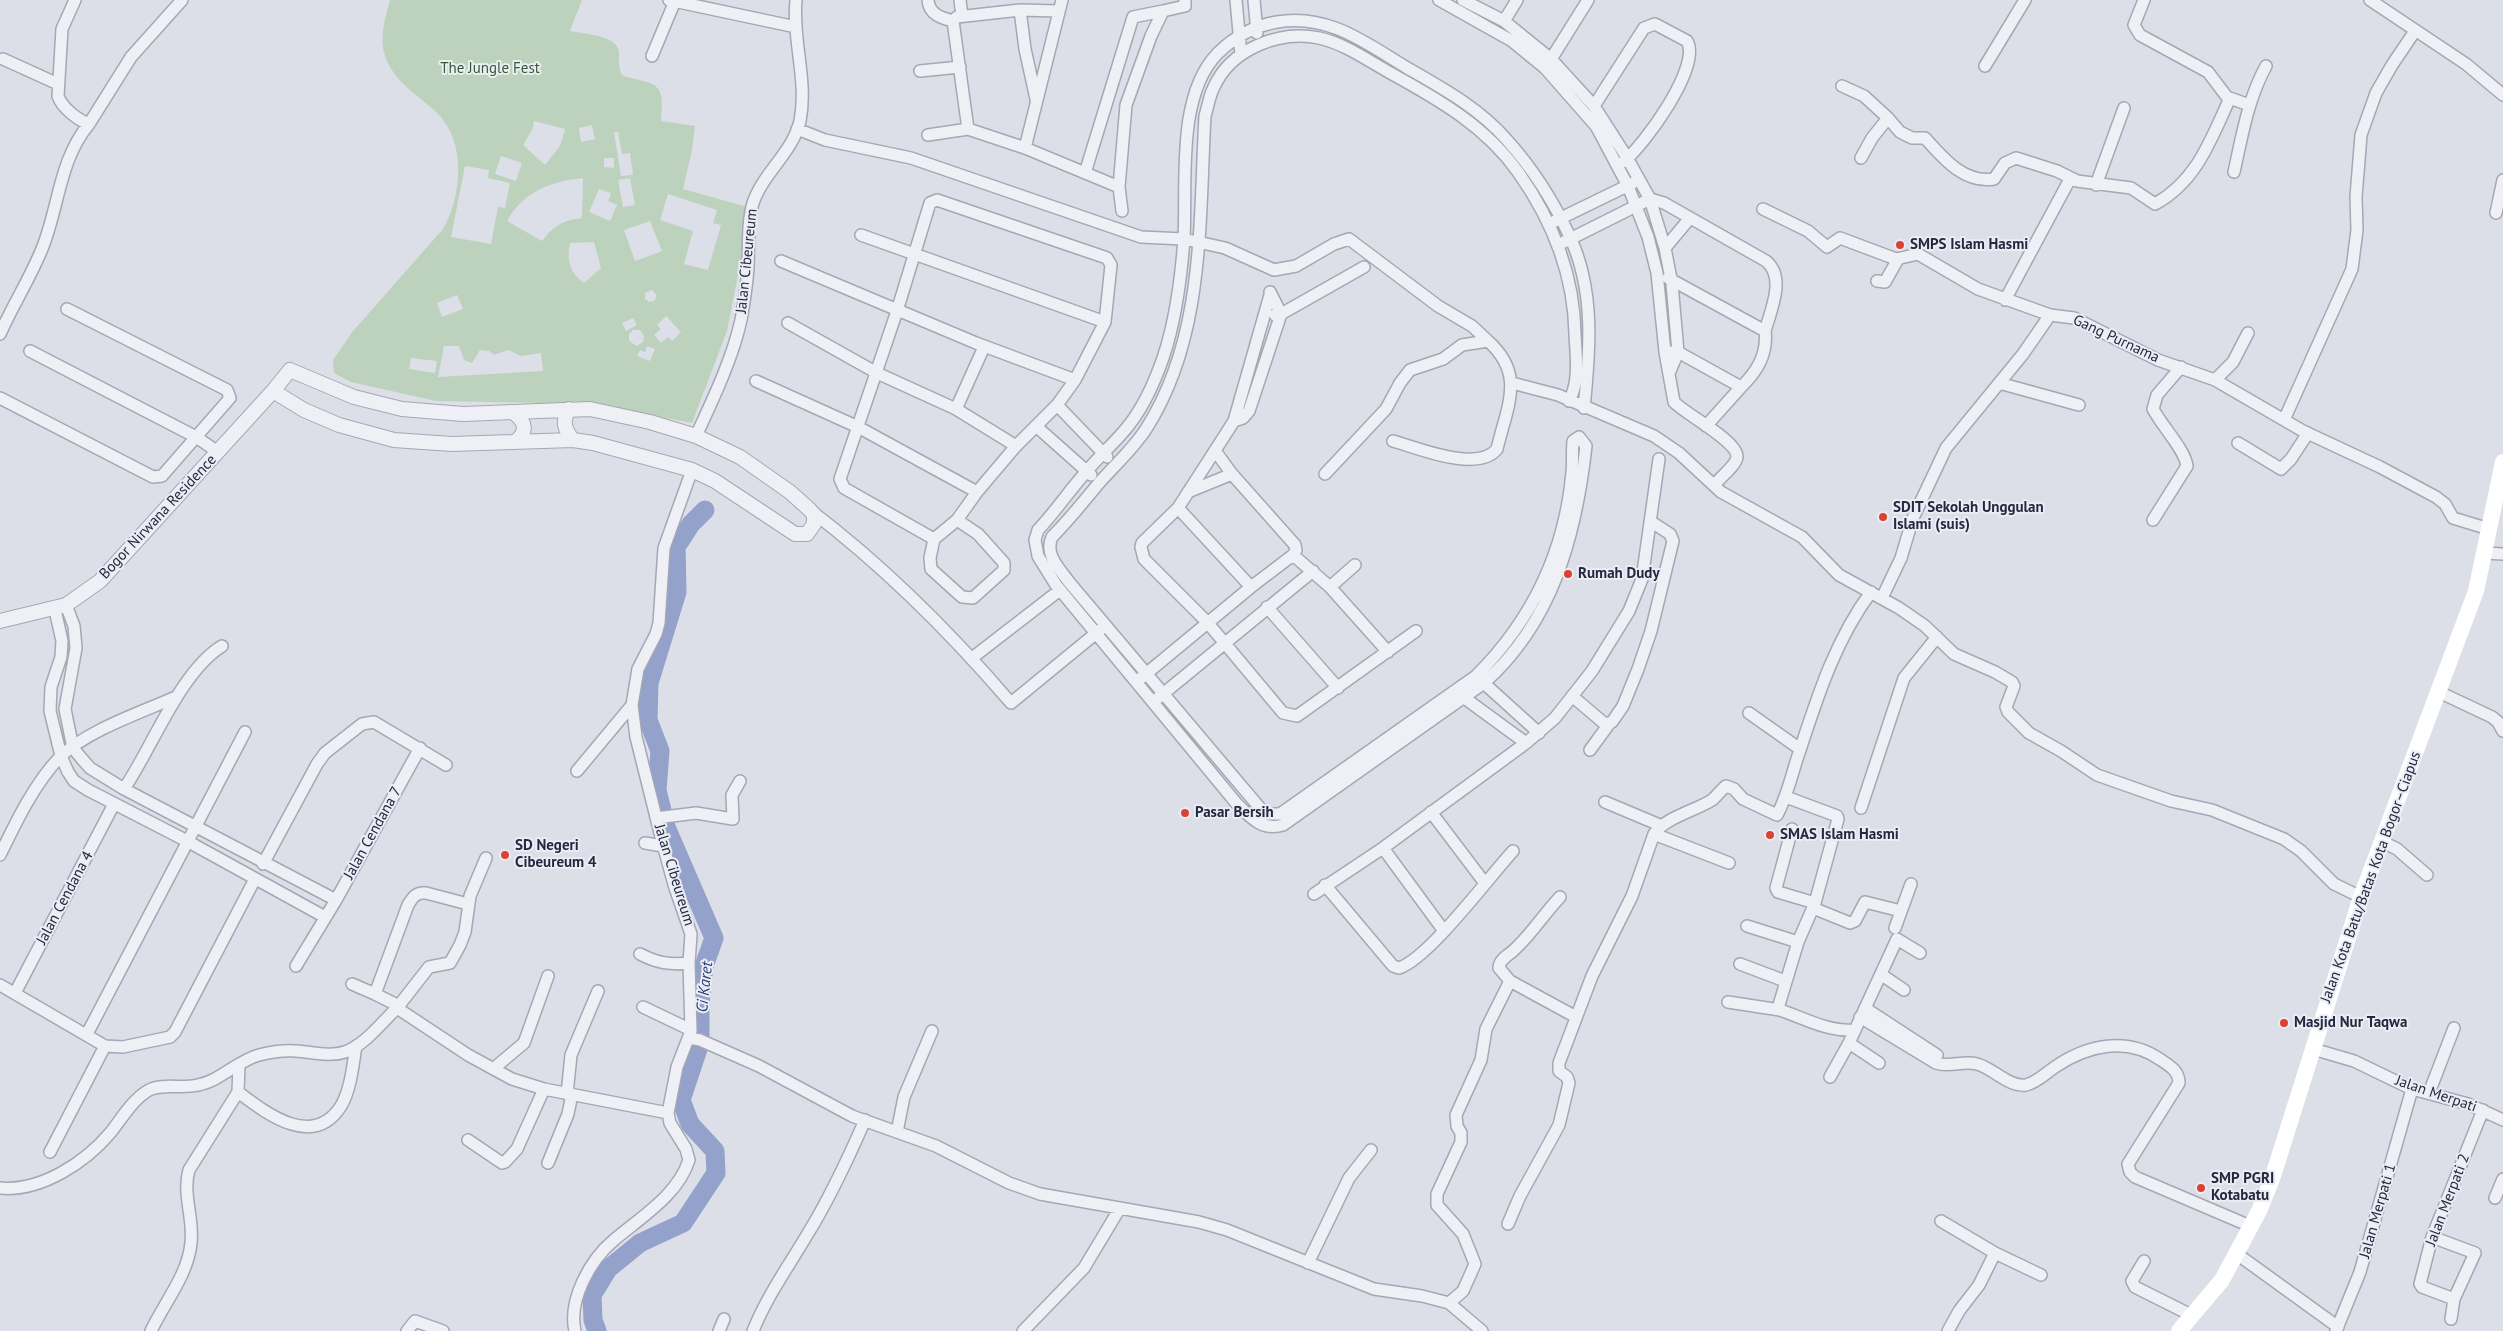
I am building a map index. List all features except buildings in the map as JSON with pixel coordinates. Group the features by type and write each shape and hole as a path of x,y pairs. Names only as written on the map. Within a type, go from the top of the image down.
{"main road":[{"name":"Jalan Kota Batu/Batas Kota Bogor–Ciapus","path":"2185,1327 2222,1280 2237,1254 2272,1179 2361,897 2439,692 2481,573 2488,529 2498,507 2503,462"}],"street":[{"path":"75,0 62,29 58,84 60,102 73,115 89,124"},
{"path":"0,334 43,247 66,163 80,136 131,58 182,0"},
{"name":"Jalan Cibeureum","path":"696,436 731,353 741,320 748,269 750,216 754,201 761,186 783,155 797,129 802,92 796,26 796,0"},
{"path":"928,0 930,9 938,16 958,19 1060,5 1025,148"},
{"path":"960,0 958,19 960,67 968,129"},
{"path":"1085,173 1133,17 1182,8 1185,6 1186,0"},
{"path":"1236,0 1241,55"},
{"path":"1254,0 1259,45"},
{"path":"1439,0 1512,41 1548,64 1596,126 1637,206 1657,273 1665,352 1670,371 1674,402 1728,442 1736,453 1736,460 1718,482"},
{"path":"1463,0 1504,21 1594,106 1628,158 1650,199 1665,248 1671,280 1678,352 1670,371"},
{"path":"1504,21 1517,0"},
{"path":"1548,64 1588,0"},
{"path":"1985,66 2025,0"},
{"path":"2144,0 2135,21 2135,30 2156,46 2208,72 2230,98 2250,105"},
{"path":"2370,0 2466,64 2503,95"},
{"path":"652,56 672,1 796,26"},
{"path":"1020,10 1025,49 1037,103"},
{"path":"1122,211 1119,187 1126,105 1151,36 1163,11"},
{"path":"1480,680 1520,625 1545,582 1564,518 1572,472 1573,441 1579,436 1586,446 1581,489 1572,534 1556,582 1539,618 1500,669 1480,680 1283,825 1271,827 1260,825 1237,804 1060,590 1038,556 1035,540 1038,530 1086,471 1130,424 1144,401 1163,360 1174,322 1184,239 1186,156 1193,101 1205,70 1215,56 1239,35 1256,27 1288,20 1319,21 1346,31 1438,85 1480,115 1507,139 1532,169 1561,218 1571,238 1584,282 1590,322 1589,372 1584,408"},
{"path":"1594,106 1644,28 1655,24 1687,42 1691,52 1682,78 1664,113 1643,144 1618,166"},
{"path":"2284,420 2352,268 2357,230 2358,172 2364,127 2376,93 2415,31"},
{"path":"1460,695 1280,814 1273,815 1261,810 1162,694 1069,582 1053,559 1049,549 1052,537 1146,428 1176,368 1189,321 1196,282 1207,109 1214,87 1220,77 1241,55 1276,38 1300,35 1320,38 1342,46 1442,101 1489,138 1517,171 1550,224 1559,245 1575,327 1576,378 1572,397"},
{"path":"3,59 58,84"},
{"path":"2234,172 2256,84 2266,66"},
{"path":"920,71 960,67"},
{"path":"1842,86 1864,96 1900,132 1909,137 1925,138 1949,165 1972,176 1982,179 1994,179 2008,161 2016,158 2057,171 2070,179 2131,188 2152,204 2158,203 2183,182 2201,161 2230,98"},
{"path":"1109,99 1126,105"},
{"path":"2096,184 2124,108"},
{"path":"1860,158 1875,133 1888,118"},
{"path":"797,129 826,140 911,158 1141,237 1198,241 1243,255 1276,270 1296,266 1334,244 1349,239 1370,252 1438,306 1472,326 1499,351 1510,370 1512,383 1497,449 1491,454 1482,458 1452,457 1392,441"},
{"path":"928,136 968,129 1025,148 1119,187"},
{"path":"2005,300 2070,179"},
{"path":"1550,224 1639,180"},
{"path":"2496,214 2503,180"},
{"path":"1559,245 1650,199 1664,203 1766,261 1774,268 1777,278 1765,331 1765,346 1761,360 1753,375 1706,426"},
{"path":"934,539 844,488 840,479 877,373 930,203 937,200 1107,258 1111,265 1105,322 1074,380 1057,405 1016,446 977,492 957,520 934,539 930,558 931,569 962,597 968,599 976,596 1004,570 1004,563 978,534 957,520"},
{"name":"Gang Purnama","path":"1763,209 1808,231 1826,246 1831,246 1840,238 1898,259 1908,254 1918,254 1978,289 2050,315 2074,318 2152,358 2215,380 2308,433 2380,467 2436,497 2445,504 2453,518 2488,529"},
{"path":"1665,248 1690,218"},
{"path":"861,235 1105,322"},
{"path":"1878,281 1885,282 1898,259"},
{"path":"781,261 984,347 1074,380"},
{"path":"1264,315 1281,314 1364,267"},
{"path":"1657,273 1765,331"},
{"path":"1234,420 1243,418 1249,411 1281,314 1270,291 1253,359 1234,420 1216,452 1178,508 1147,536 1141,547 1144,560 1226,642 1283,713 1289,716 1297,716 1416,630"},
{"path":"0,398 153,477 162,476 230,398 228,390 67,309"},
{"path":"1882,598 1901,558 1913,518 1939,459 1953,437 2000,383 2050,315"},
{"path":"788,323 877,373 956,408 1016,446"},
{"path":"2215,380 2233,362 2248,333"},
{"path":"1325,474 1386,409 1400,382 1410,370 1444,360 1462,346 1488,341"},
{"path":"956,408 984,347"},
{"path":"30,351 196,437 218,452"},
{"path":"1665,352 1678,352 1741,387"},
{"path":"1253,359 1265,362"},
{"path":"2154,520 2187,466 2180,450 2164,429 2153,409 2157,395 2182,367"},
{"name":"Bogor Nirwana Residence","path":"0,621 61,607 100,581 273,392 290,370 354,398 402,409 463,414 514,413"},
{"path":"756,381 858,428 977,492"},
{"path":"1512,383 1572,397 1586,395"},
{"path":"2000,383 2079,405"},
{"path":"273,392 304,410 339,425 394,440 452,444 573,440 593,443 692,470 715,481 795,534 805,535 812,530 835,529"},
{"path":"1572,397 1584,408 1654,436 1680,453 1722,492 1802,537 1839,575 1882,598 1925,626 1954,654 1995,672 2012,682 2014,686 2007,710 2029,733 2062,750 2088,770 2171,801 2212,810 2271,833 2297,848 2334,884 2361,897"},
{"path":"1057,405 1116,465"},
{"path":"569,409 565,417 565,430 573,440"},
{"path":"514,413 569,409 608,412 696,436 740,457 790,492 876,563 934,617 1011,703 1105,626"},
{"path":"514,413 521,418 525,426 524,433 515,442"},
{"path":"1037,427 1100,483"},
{"path":"2238,443 2282,469 2308,433"},
{"path":"1136,682 1250,586 1294,555 1297,549 1296,545 1232,474 1216,452"},
{"path":"1314,894 1383,848 1526,743 1539,733 1572,696 1611,644 1635,599 1642,579 1660,460"},
{"name":"Jalan Cibeureum","path":"668,1113 677,1067 696,1037 689,963 691,934 675,888 664,846 662,816 636,737 632,705 638,669 659,623 664,548 692,470"},
{"path":"1188,492 1232,474"},
{"path":"1178,508 1250,586"},
{"path":"810,510 815,518 812,530"},
{"path":"1590,750 1623,706 1651,631 1673,542 1670,534 1650,521"},
{"path":"2484,553 2503,554"},
{"path":"1294,555 1330,587 1388,652"},
{"path":"1330,587 1355,565"},
{"path":"1153,703 1267,607 1313,571"},
{"path":"972,658 1060,590"},
{"path":"1508,1224 1520,1196 1559,1125 1569,1083 1558,1067 1592,976 1632,896 1658,830 1690,809 1712,800 1726,786 1734,789 1743,799 1777,815 1786,796 1800,749 1838,649 1851,622 1871,592"},
{"path":"61,607 61,657 49,699 61,756 74,781 255,878 325,918"},
{"path":"61,607 74,626 76,659 66,694 65,709 73,748 90,768 124,789 263,864 336,900"},
{"path":"1267,607 1338,688"},
{"path":"1861,808 1904,678 1936,637"},
{"path":"124,789 176,697 212,652 222,646"},
{"path":"61,657 76,659"},
{"path":"1480,680 1539,733"},
{"path":"2439,692 2492,717 2498,722 2503,731"},
{"path":"1460,695 1526,743"},
{"path":"1572,696 1602,723 1608,724"},
{"path":"0,855 45,776 61,756 111,726 176,697"},
{"path":"578,771 632,705"},
{"path":"1749,713 1800,749"},
{"path":"263,864 317,764 325,753 362,724 376,722 446,765"},
{"path":"87,1034 245,732"},
{"name":"Jalan Cendana 7","path":"296,966 336,900 420,748"},
{"path":"662,816 696,813 733,819 733,792 740,781"},
{"path":"1780,1010 1779,1005 1785,981 1798,942 1814,905 1838,817 1786,796"},
{"path":"1605,802 1658,830 1729,863"},
{"name":"Jalan Cendana 4","path":"15,993 114,804"},
{"path":"1431,812 1484,882"},
{"path":"1792,829 1776,888 1778,892 1814,905 1850,923 1855,921 1865,902 1901,911"},
{"path":"2381,841 2397,850 2427,875"},
{"path":"645,843 664,846"},
{"path":"1383,848 1444,931"},
{"path":"1325,885 1395,968 1404,967 1444,931 1512,850"},
{"path":"0,1188 18,1189 29,1186 78,1164 107,1136 137,1100 152,1089 198,1086 256,1056 275,1051 339,1053 356,1046 398,1007 429,967 446,965 451,961 465,932 468,904 486,858"},
{"path":"0,985 105,1046 122,1047 173,1035 255,878"},
{"path":"1895,928 1911,884"},
{"path":"375,994 408,905 415,895 426,893 468,904"},
{"path":"1560,897 1543,914 1524,942 1501,962 1499,968 1510,981 1576,1017"},
{"path":"1747,926 1798,942"},
{"path":"1830,1077 1882,975 1897,938 1920,953"},
{"path":"640,954 658,963 673,965 689,963"},
{"path":"1740,964 1785,981"},
{"path":"1882,975 1904,990"},
{"path":"493,1069 524,1043 548,976"},
{"path":"1449,1303 1463,1291 1475,1264 1463,1234 1439,1209 1438,1194 1461,1142 1461,1133 1456,1126 1456,1115 1482,1060 1486,1029 1510,981"},
{"path":"352,984 398,1007 493,1069 512,1079 544,1089 668,1113 672,1128 688,1154 688,1162 679,1179 666,1195 613,1240 597,1261 575,1300 572,1318 575,1331"},
{"path":"548,1163 568,1114 571,1055 598,991"},
{"path":"1728,1002 1780,1010 1809,1022 1838,1029 1854,1030"},
{"path":"643,1007 696,1037 759,1066 825,1103 936,1146 1009,1183 1061,1198 1199,1222 1226,1230 1374,1289 1436,1298 1449,1303 1482,1331"},
{"path":"1863,1012 1941,1057"},
{"path":"1863,1012 1936,1062 1944,1065 1978,1064 2021,1085 2033,1082 2063,1062 2093,1049 2118,1045 2133,1046 2150,1052 2175,1071 2179,1083 2128,1164 2130,1172 2135,1177 2250,1226"},
{"path":"2429,1093 2454,1028"},
{"path":"897,1132 904,1097 932,1031"},
{"path":"1849,1043 1879,1063"},
{"path":"50,1152 105,1046"},
{"path":"238,1092 274,1119 303,1127 320,1124 341,1105 356,1046"},
{"name":"Jalan Merpati","path":"2313,1050 2354,1061 2412,1089 2454,1098 2503,1120"},
{"path":"151,1331 188,1259 193,1224 186,1182 189,1170 238,1092 239,1065"},
{"path":"468,1140 502,1162 506,1162 517,1149 544,1089"},
{"name":"Jalan Merpati 1","path":"2337,1329 2358,1278 2412,1089"},
{"name":"Jalan Merpati 2","path":"2454,1299 2420,1286 2432,1237 2483,1110"},
{"path":"753,1331 764,1305 808,1235 842,1173 865,1120"},
{"path":"1308,1263 1350,1178 1371,1150"},
{"path":"2495,1198 2503,1179"},
{"path":"1023,1331 1084,1268 1120,1208"},
{"path":"1941,1222 1995,1254 2042,1275"},
{"path":"2432,1237 2475,1253 2454,1299 2451,1319"},
{"path":"1948,1331 1979,1285 1995,1254"},
{"path":"2237,1254 2337,1329"},
{"path":"2144,1262 2132,1281 2135,1288 2185,1327"},
{"path":"719,1331 724,1319"},
{"path":"407,1331 415,1321 443,1331"}],"green space":[{"name":"The Jungle Fest","path":"390,0 582,0 570,31 599,36 612,42 617,46 619,52 620,68 623,76 644,81 657,87 662,98 661,121 695,126 692,150 683,189 751,208 727,331 692,423 592,404 436,401 351,382 334,373 333,360 353,331 443,229 454,201 457,185 457,153 453,138 446,124 436,112 400,80 385,56 383,35","holes":["534,121 565,129 560,146 545,165 523,145 533,128","592,125 595,139 581,142 579,128","614,132 618,132 622,154 630,153 633,175 621,176","501,156 522,163 516,181 495,174","604,158 614,158 614,168 604,167","465,166 489,170 488,178 510,183 505,208 498,207 491,244 451,237","583,178 582,218 560,224 542,241 507,221 521,202 549,185","630,178 635,205 623,207 618,180","599,189 611,193 608,201 617,205 610,221 589,212","668,194 717,210 713,223 721,225 708,270 684,264 693,231 660,220","650,221 662,251 635,261 624,230","594,242 601,268 584,283 572,270 569,255 570,243","652,290 657,296 654,301 649,302 645,299 645,293","457,295 463,309 442,317 437,303","666,316 681,332 672,341 668,337 661,343 654,335 661,329 657,325","633,318 637,325 626,331 622,323","633,330 640,330 644,336 643,342 637,346 629,341 629,334","444,346 459,346 464,360 472,363 480,350 489,351 494,355 508,350 521,356 541,353 543,371 438,377","647,346 655,349 650,361 637,356 640,350 645,352","411,358 437,361 435,373 409,369"]}],"waterway":[{"name":"Ci Karet","path":"597,1331 593,1320 592,1295 608,1269 640,1243 683,1223 716,1173 715,1151 690,1124 681,1100 700,1043 700,1004 704,966 714,938 666,827 657,790 660,751 648,720 649,683 677,592 676,547 691,524 705,510"}],"place":[{"name":"SMPS Islam Hasmi","path":"1900,245"},
{"name":"SDIT Sekolah Unggulan Islami (suis)","path":"1883,517"},
{"name":"Rumah Dudy","path":"1568,574"},
{"name":"Pasar Bersih","path":"1185,813"},
{"name":"SMAS Islam Hasmi","path":"1770,835"},
{"name":"SD Negeri Cibeureum 4","path":"505,855"},
{"name":"Masjid Nur Taqwa","path":"2284,1023"},
{"name":"SMP PGRI Kotabatu","path":"2201,1188"}]}
